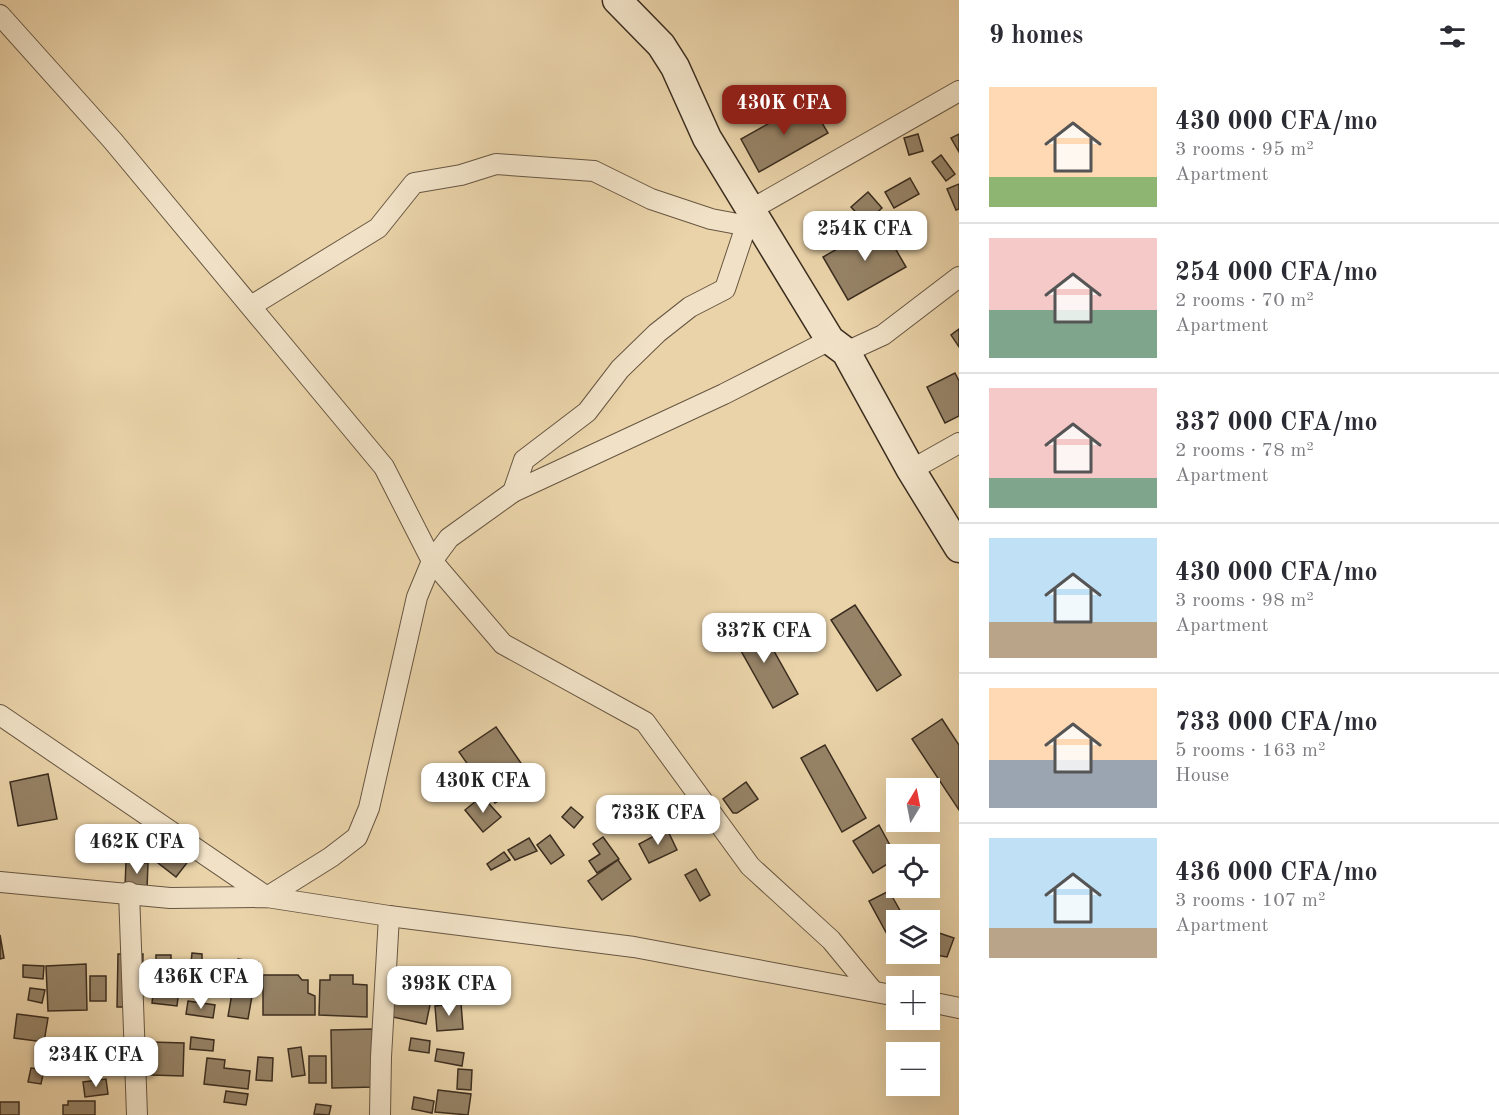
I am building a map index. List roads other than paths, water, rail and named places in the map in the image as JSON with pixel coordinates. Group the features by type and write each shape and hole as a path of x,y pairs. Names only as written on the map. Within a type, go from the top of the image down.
{"main road":[{"path":"617,0 661,45 675,66 707,138 838,346 959,548"}],"street":[{"path":"0,15 113,141 384,467 432,561 503,644 645,722 750,866 831,940 873,992"},
{"path":"251,306 378,228 414,183 461,175 496,164 594,171 651,199 711,219 743,225 752,209 959,91"},
{"path":"513,492 524,460 587,412 620,369 657,333 690,307 725,289 752,209"},
{"path":"267,897 332,857 357,837 369,808 417,597 432,561 448,538 513,492 724,394 838,346 883,335 959,277"},
{"path":"911,470 959,443"},
{"path":"0,715 267,897"},
{"path":"0,882 129,892 170,898 267,897 389,916 634,947 886,994"},
{"path":"129,892 136,1115"},
{"path":"380,1115 389,916"},
{"path":"940,1004 959,1008"}]}
